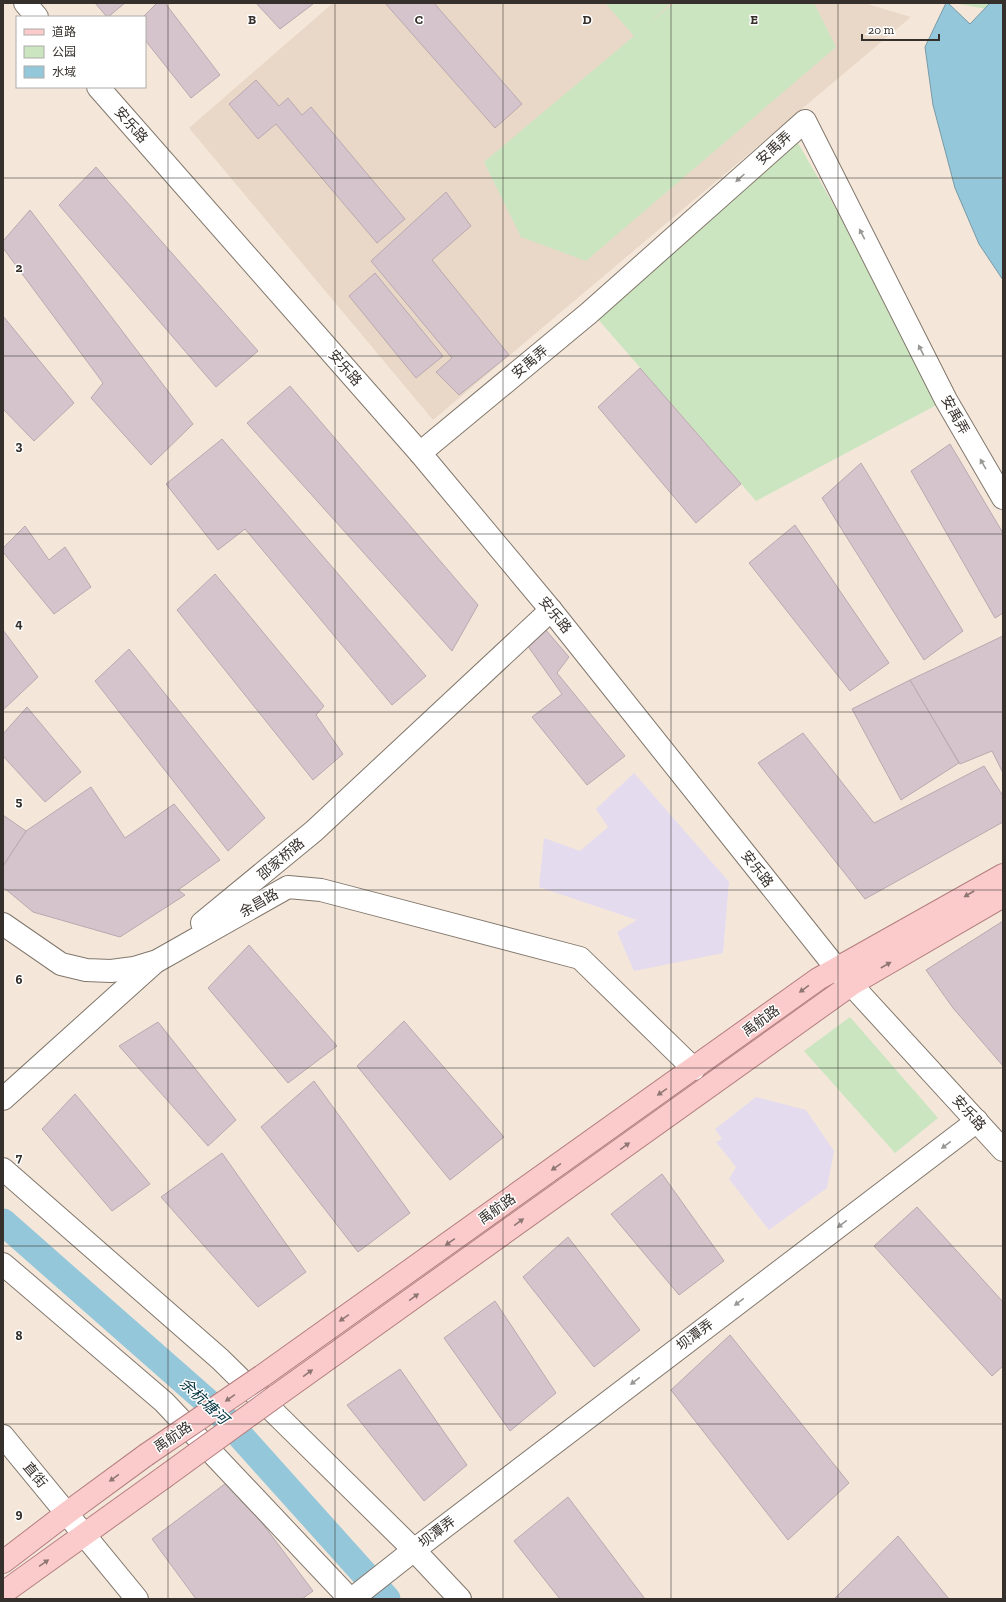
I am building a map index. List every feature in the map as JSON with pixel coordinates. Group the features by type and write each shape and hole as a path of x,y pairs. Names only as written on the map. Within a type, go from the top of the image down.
{"main road":[{"name":"禹航路","path":"8,1589 276,1396 845,976 1003,875"},
{"name":"禹航路","path":"3,1562 146,1455 262,1376 818,979 845,976 1003,896"}],"street":[{"path":"25,3 36,16"},
{"name":"安乐路","path":"99,88 420,453 551,610 845,976 1003,1150"},
{"name":"安禹弄","path":"420,453 589,313 805,121 946,400 1003,498"},
{"name":"邵家桥路","path":"3,1099 157,961 314,831 551,610"},
{"name":"余昌路","path":"3,924 61,964 86,970 111,971 134,968 157,961 288,887 321,890 580,958 694,1069"},
{"name":"坝潭弄","path":"354,1597 977,1121"},
{"path":"3,1169 220,1359 414,1550 460,1599"},
{"path":"3,1264 164,1402 354,1597"},
{"name":"直街","path":"3,1436 138,1599"}],"shaded area":[{"path":"333,3 864,3 911,17 433,420 189,128"},
{"path":"634,773 729,882 723,953 634,971 617,932 637,920 539,887 544,838 580,851 608,827 596,809"},
{"path":"756,1097 806,1110 834,1151 827,1188 769,1230 729,1179 736,1167 716,1142 722,1139 715,1129"}],"green space":[{"path":"605,3 671,3 648,24 674,3 814,3 836,47 586,261 521,237 484,162 634,36"},
{"path":"954,3 1003,3 1003,12"},
{"path":"798,143 946,400 756,501 597,318"},
{"path":"850,1017 938,1118 895,1153 804,1051"}],"water":[{"path":"946,3 948,3 970,24 990,3 1003,3 1003,280 979,244 955,188 933,105 925,47"}],"building":[{"path":"95,3 125,3 109,16 106,16"},
{"path":"157,3 165,3 220,75 191,98 146,41 146,16 144,16"},
{"path":"256,3 312,3 313,4 280,29"},
{"path":"385,3 434,3 522,104 495,128"},
{"path":"256,80 279,106 288,98 302,115 311,107 405,219 377,243 276,124 258,139 229,104"},
{"path":"96,167 258,351 216,387 59,205"},
{"path":"446,192 471,226 432,260 509,355 459,395 436,372 452,358 371,261"},
{"path":"30,210 193,424 151,465 91,398 103,383 3,248 3,241"},
{"path":"375,273 443,356 416,378 349,296"},
{"path":"3,316 74,403 34,441 3,409"},
{"path":"640,368 741,484 696,523 598,407"},
{"path":"290,386 478,605 452,651 247,423"},
{"path":"222,439 426,676 392,705 245,529 218,550 166,484"},
{"path":"950,444 1003,533 1003,613 995,618 911,471"},
{"path":"861,463 963,631 924,660 822,498"},
{"path":"795,525 889,663 850,691 749,563"},
{"path":"25,526 49,560 65,547 91,587 54,614 3,552 3,548"},
{"path":"215,574 324,706 316,715 343,754 313,780 177,610"},
{"path":"545,629 569,657 557,673 625,756 587,785 532,717 562,694 527,645"},
{"path":"3,630 38,677 3,710"},
{"path":"1003,636 1003,773 992,751 960,764 910,680"},
{"path":"129,649 265,818 228,851 95,681"},
{"path":"910,680 959,763 901,800 852,709"},
{"path":"27,707 81,772 45,802 3,756 3,734"},
{"path":"803,733 874,823 984,766 1003,796 1003,822 865,899 758,763"},
{"path":"91,787 125,838 174,804 220,860 178,890 185,895 120,937 33,912 3,887 3,866 26,831"},
{"path":"3,815 26,831 3,866"},
{"path":"1003,921 1003,1066 953,1008 926,970"},
{"path":"249,945 337,1046 288,1083 208,988"},
{"path":"404,1021 504,1137 450,1180 357,1066"},
{"path":"158,1022 236,1120 208,1146 119,1046"},
{"path":"314,1081 410,1213 358,1252 261,1127"},
{"path":"75,1094 150,1184 112,1211 42,1129"},
{"path":"222,1153 306,1272 258,1307 161,1197"},
{"path":"662,1174 724,1261 679,1295 611,1214"},
{"path":"917,1207 1003,1302 1003,1366 992,1376 874,1246"},
{"path":"568,1237 640,1330 594,1367 523,1277"},
{"path":"495,1301 556,1393 510,1431 444,1338"},
{"path":"730,1335 849,1483 788,1540 671,1390"},
{"path":"400,1369 467,1465 424,1501 347,1405"},
{"path":"230,1480 313,1591 302,1599 196,1599 152,1539"},
{"path":"568,1497 645,1599 560,1599 514,1541"},
{"path":"898,1536 949,1599 834,1599"}],"waterway":[{"name":"余杭塘河","path":"3,1222 219,1412 387,1599"}]}
